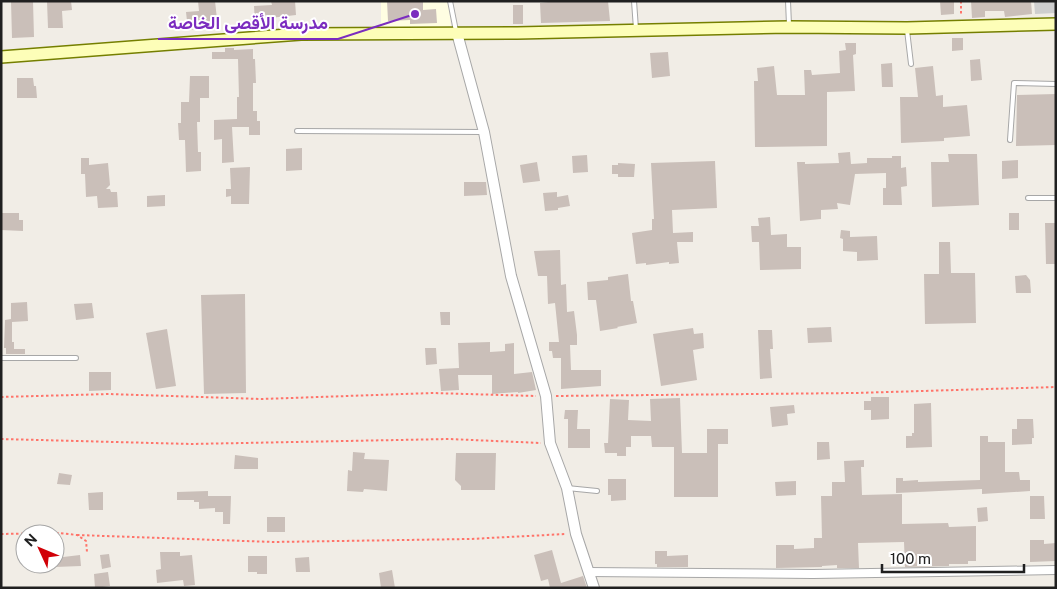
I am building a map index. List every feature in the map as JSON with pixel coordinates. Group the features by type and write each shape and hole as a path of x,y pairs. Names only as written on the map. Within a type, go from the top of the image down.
{"main road":[{"path":"1,57 301,34 636,31 789,27 907,28 1056,24"}],"street":[{"path":"457,33 484,132 511,276 546,396 550,443 567,488 576,534 594,588"},
{"path":"588,572 813,574 1056,570"}],"lane":[{"path":"450,1 457,33"},
{"path":"634,1 636,31"},
{"path":"788,1 789,27"},
{"path":"907,28 910,64"},
{"path":"1010,140 1014,83 1056,84"},
{"path":"297,131 484,132"},
{"path":"1028,198 1056,198"},
{"path":"1,358 76,358"},
{"path":"567,488 597,490"}],"path":[{"path":"961,1 962,26"},
{"path":"1,397 109,394 262,399 432,394 546,396 1056,387"},
{"path":"1,439 192,444 449,439 550,443"},
{"path":"1,534 58,533 273,542 470,539 576,534"},
{"path":"78,535 86,542 87,552"}],"shaded area":[{"path":"381,1 448,1 451,26 381,28"},
{"path":"1034,1 1056,1 1056,13 1035,14"}],"building":[{"path":"11,1 33,1 34,37 12,38"},
{"path":"47,1 71,1 72,10 62,11 63,28 48,28"},
{"path":"198,1 215,1 218,28 188,30 186,12 199,11"},
{"path":"271,1 295,1 296,15 270,18 270,22 255,23 254,6 272,5"},
{"path":"387,1 423,1 423,10 436,9 437,23 410,24 410,20 388,21"},
{"path":"556,1 608,1 610,21 541,23 540,3"},
{"path":"940,1 954,1 954,14 941,15"},
{"path":"971,1 1031,1 1032,14 1005,17 1004,11 985,11 985,17 972,18"},
{"path":"513,5 523,5 523,24 513,24"},
{"path":"952,38 963,38 963,50 952,51"},
{"path":"845,43 856,43 856,54 853,55 855,91 827,92 827,146 755,147 754,81 758,81 757,68 774,66 777,95 805,95 804,70 811,70 812,75 840,73 839,51 846,50"},
{"path":"225,48 234,48 234,50 253,49 256,83 253,83 253,111 257,111 257,121 260,121 260,135 249,135 249,127 232,127 234,162 222,163 222,139 214,140 214,120 237,119 237,97 239,97 238,59 212,59 212,52 225,52"},
{"path":"668,52 670,76 652,78 650,53"},
{"path":"980,59 982,80 971,81 970,60"},
{"path":"892,63 893,87 882,87 881,64"},
{"path":"933,66 936,96 943,95 943,107 967,105 970,136 944,138 944,141 901,143 900,97 918,97 915,68"},
{"path":"190,76 209,76 209,98 200,98 200,122 197,122 198,152 201,152 201,171 186,172 185,140 179,140 178,123 181,123 181,102 189,102"},
{"path":"17,78 33,78 37,98 17,98"},
{"path":"1056,94 1056,145 1016,146 1017,95"},
{"path":"302,148 302,170 286,171 286,149"},
{"path":"850,152 851,164 867,163 867,158 901,156 901,168 906,167 907,186 901,187 902,205 883,205 883,188 886,188 886,173 855,174 850,205 837,203 838,209 821,210 821,219 800,221 797,162 805,162 805,164 839,163 838,153"},
{"path":"948,154 977,154 979,205 932,207 931,162 949,162"},
{"path":"587,155 588,172 573,173 572,156"},
{"path":"81,158 89,158 89,165 108,163 110,185 106,189 110,189 111,192 117,192 118,207 98,208 97,196 86,197 85,174 81,174"},
{"path":"1018,160 1018,178 1002,179 1002,161"},
{"path":"715,161 717,208 672,210 673,233 693,232 693,242 677,242 679,263 636,264 632,233 652,230 652,219 654,219 651,163"},
{"path":"537,162 540,181 523,183 520,165"},
{"path":"618,163 635,164 634,177 618,177 618,174 612,174 612,165 618,165"},
{"path":"250,167 249,204 231,204 231,196 226,197 226,189 231,189 230,168"},
{"path":"464,182 486,182 487,195 464,196"},
{"path":"557,192 557,197 568,195 570,206 558,208 558,210 545,211 543,193"},
{"path":"165,195 165,206 147,207 147,196"},
{"path":"1,213 19,213 19,220 23,220 23,231 1,230"},
{"path":"1009,213 1019,213 1019,230 1009,230"},
{"path":"770,217 771,235 787,234 787,247 801,247 801,269 760,270 759,242 752,242 751,226 759,226 758,218"},
{"path":"1045,223 1056,223 1056,264 1046,264"},
{"path":"841,230 850,231 850,237 877,236 878,260 857,261 857,252 843,251 843,239 840,238"},
{"path":"939,242 950,242 951,273 975,273 976,323 925,324 924,274 939,274"},
{"path":"560,250 561,285 566,284 567,312 574,311 577,335 577,345 570,345 571,370 601,370 601,386 561,389 561,358 553,358 552,351 549,351 549,342 559,342 555,303 548,304 547,276 538,276 534,251"},
{"path":"628,274 631,301 633,301 637,323 600,331 596,300 588,300 587,282 608,280 608,277"},
{"path":"1026,275 1030,280 1031,293 1016,293 1015,276"},
{"path":"245,294 246,393 204,394 201,295"},
{"path":"27,302 28,321 12,322 14,349 25,349 25,354 6,354 6,348 4,348 5,320 11,319 11,303"},
{"path":"92,303 94,318 76,320 74,304"},
{"path":"440,312 450,312 450,325 441,325"},
{"path":"831,327 832,342 808,343 807,328"},
{"path":"693,328 694,334 703,333 704,348 693,350 697,380 661,386 653,334"},
{"path":"167,329 176,386 156,389 146,333"},
{"path":"758,330 772,330 773,349 770,349 772,378 760,379"},
{"path":"490,342 490,352 505,351 505,344 514,343 514,374 532,372 536,390 492,394 492,375 458,375 459,390 441,391 439,369 459,368 458,343"},
{"path":"425,348 436,348 437,364 426,365"},
{"path":"89,372 111,372 111,390 89,391"},
{"path":"871,397 889,397 889,419 871,420 871,410 864,410 864,401 871,401"},
{"path":"680,398 682,453 707,453 707,429 728,429 728,444 718,444 718,497 674,497 674,447 652,447 651,436 631,436 631,447 626,447 626,456 617,456 617,453 605,453 604,443 608,443 610,399 629,400 628,420 651,421 650,399"},
{"path":"931,403 932,447 906,448 906,436 912,436 912,433 914,433 914,404"},
{"path":"794,405 795,413 787,414 788,425 772,427 770,407"},
{"path":"565,410 578,410 577,429 590,429 590,448 568,448 568,419 564,419"},
{"path":"1017,419 1033,419 1034,438 1032,438 1032,444 1012,445 1012,429 1017,429"},
{"path":"980,436 988,436 988,442 1005,442 1005,472 1019,472 1020,480 1030,480 1030,491 982,494 982,489 896,493 896,478 903,478 903,481 918,480 918,482 980,480"},
{"path":"817,442 829,442 830,459 817,460"},
{"path":"353,452 365,453 364,459 389,460 387,491 364,489 363,492 347,491 348,470 352,471"},
{"path":"456,453 496,453 495,490 461,490 461,486 455,480"},
{"path":"235,455 258,458 258,469 234,469"},
{"path":"864,460 864,467 861,467 862,495 902,494 902,524 948,523 949,527 976,526 976,561 968,561 968,564 949,564 949,566 905,567 904,542 858,543 859,568 837,568 837,565 776,568 776,545 794,545 794,549 814,548 814,538 822,538 821,496 832,496 832,482 845,482 844,461"},
{"path":"59,473 72,475 70,485 57,484"},
{"path":"608,479 626,479 626,500 611,501 611,495 608,495"},
{"path":"796,481 796,495 776,496 775,482"},
{"path":"208,491 208,496 231,496 230,524 223,524 223,512 215,512 215,508 199,509 199,502 194,502 194,500 177,500 177,492"},
{"path":"103,492 103,510 89,510 88,493"},
{"path":"1030,496 1044,496 1045,519 1030,519"},
{"path":"987,507 988,521 978,522 977,508"},
{"path":"267,517 285,517 285,532 267,532"},
{"path":"1030,540 1044,540 1044,544 1056,543 1056,561 1030,562"},
{"path":"552,550 561,583 583,576 587,588 550,588 548,579 541,581 534,555"},
{"path":"655,551 667,551 667,556 688,555 688,567 657,567 657,564 655,564"},
{"path":"160,552 180,552 180,556 192,555 195,585 184,586 183,580 157,583 156,570 161,569"},
{"path":"109,554 111,567 102,569 100,555"},
{"path":"80,555 81,566 65,567 65,557"},
{"path":"248,556 267,556 267,574 248,572"},
{"path":"309,557 310,572 296,572 295,558"},
{"path":"392,570 395,588 381,588 379,573"},
{"path":"108,572 110,586 95,588 94,574"}],"place":[{"name":"مدرسة الأقصى الخاصة","path":"415,14"}]}
